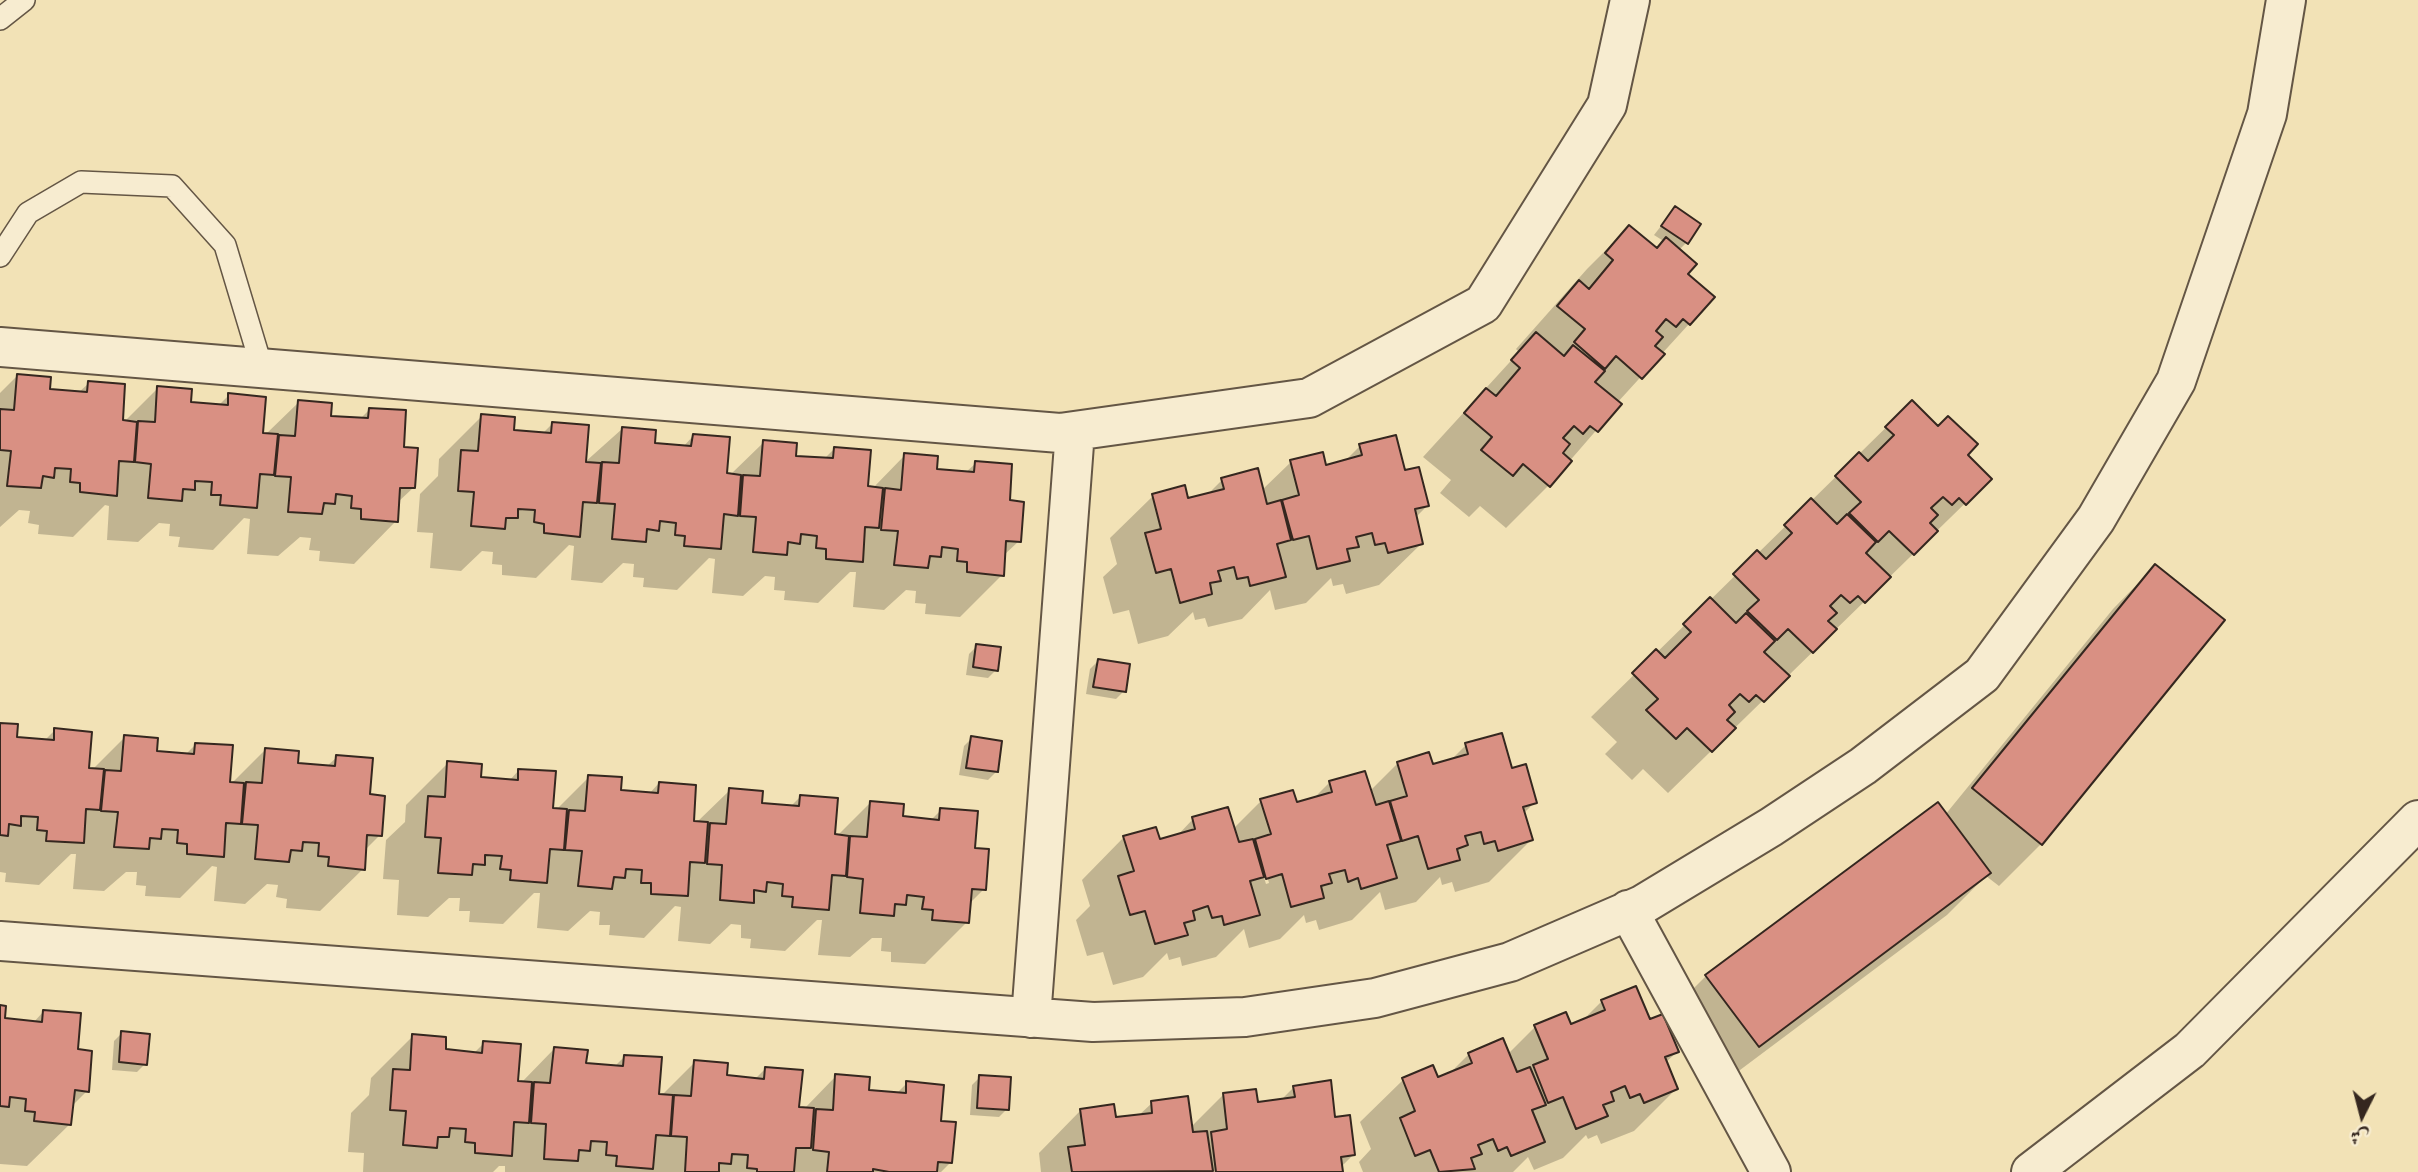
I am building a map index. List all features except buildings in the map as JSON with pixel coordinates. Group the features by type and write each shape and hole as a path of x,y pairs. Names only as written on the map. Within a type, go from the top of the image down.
{"street":[{"path":"0,347 1046,432 1074,431 1309,398 1483,304 1607,105 1630,0"},
{"path":"0,942 1093,1022 1245,1017 1375,998 1510,962 1628,911 1759,834 1863,766 1982,675 2096,519 2176,381 2267,114 2286,0"},
{"path":"1031,1018 1074,431"},
{"path":"2031,1172 2190,1050 2418,820"},
{"path":"1628,911 1771,1172"}],"lane":[{"path":"0,19 24,0"},
{"path":"0,256 27,213 80,181 172,186 226,245 262,368"}]}
